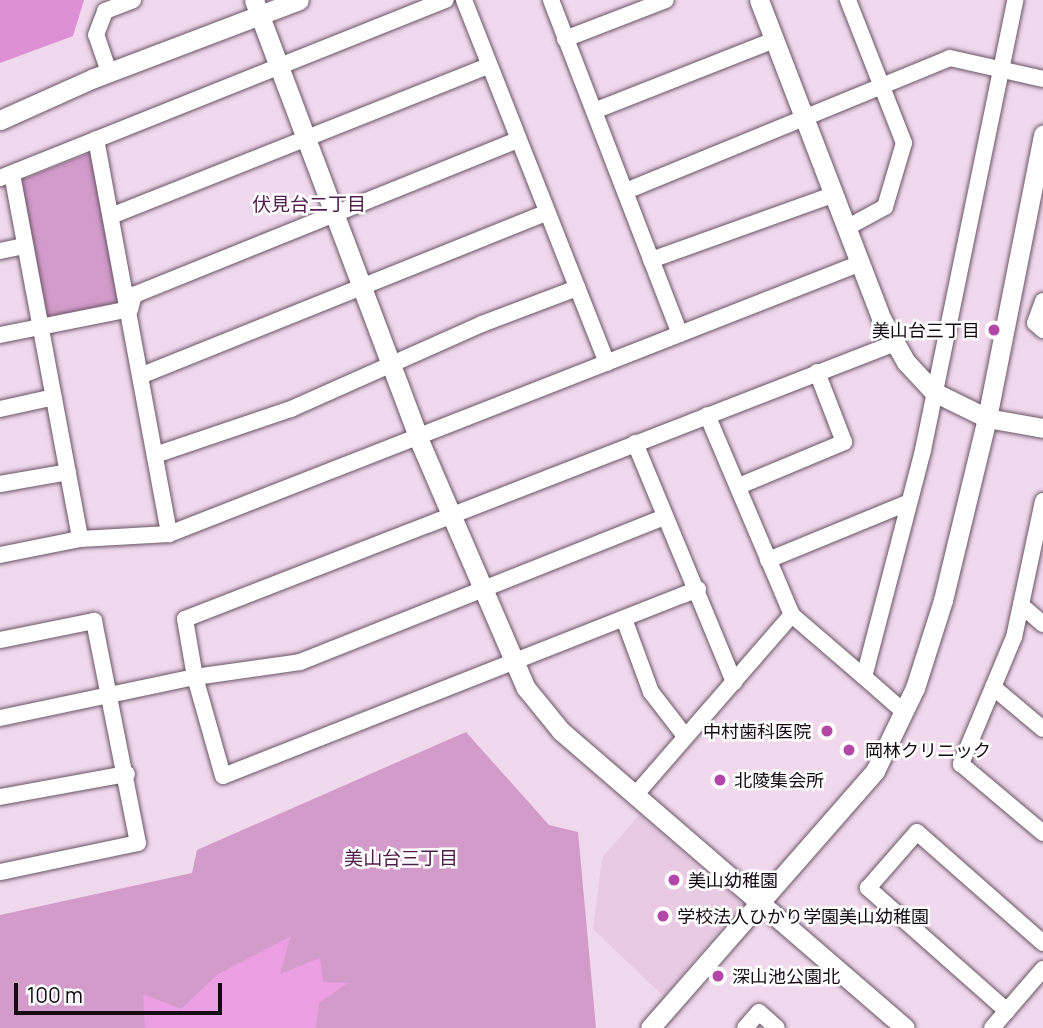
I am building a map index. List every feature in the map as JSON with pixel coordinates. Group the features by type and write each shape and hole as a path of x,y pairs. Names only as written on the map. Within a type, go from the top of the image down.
{"street":[{"path":"109,72 96,35 105,11 133,0"},
{"path":"0,120 257,8 299,0"},
{"path":"80,539 42,327 6,176 446,0"},
{"path":"464,0 607,363"},
{"path":"551,0 680,334"},
{"path":"565,39 666,0"},
{"path":"759,0 862,262 881,318 906,362 935,392 987,418 1043,428"},
{"path":"848,0 904,143 886,207 848,227"},
{"path":"864,677 935,392 1016,0"},
{"path":"257,8 393,362 419,440 526,688 561,731 637,793 905,1028"},
{"path":"594,111 774,40"},
{"path":"626,191 806,120 881,84 950,58 1043,79"},
{"path":"110,216 488,66"},
{"path":"650,1028 875,771 904,712 943,600 987,418 1043,134"},
{"path":"96,139 130,309 169,534"},
{"path":"130,309 134,295 517,140"},
{"path":"651,260 835,194"},
{"path":"140,376 547,212"},
{"path":"0,251 24,246"},
{"path":"0,555 80,539 169,534 419,440 862,262"},
{"path":"155,454 291,409 393,362 577,288"},
{"path":"1043,301 1035,323 1043,330"},
{"path":"0,335 130,309"},
{"path":"698,589 513,659 223,776 195,677 185,619 895,342"},
{"path":"739,486 844,442 817,372"},
{"path":"0,409 54,397"},
{"path":"707,415 792,615 904,712"},
{"path":"635,443 664,517 698,589 734,682"},
{"path":"0,484 68,472"},
{"path":"1043,501 1041,521 1014,637 961,765 1043,833"},
{"path":"768,560 907,503"},
{"path":"0,718 195,677 300,662 483,586 664,517"},
{"path":"1021,605 1043,624"},
{"path":"637,793 792,615"},
{"path":"624,619 651,692 685,736"},
{"path":"0,640 94,621 127,774 138,843 0,872"},
{"path":"993,687 1043,729"},
{"path":"0,797 127,774"},
{"path":"1007,1011 868,888 917,832 1043,943"},
{"path":"992,1028 1043,969"},
{"path":"745,1028 759,1012 777,1028"}],"shaded area":[{"path":"0,0 84,0 73,36 0,63"},
{"path":"92,152 124,307 45,322 21,180"},
{"path":"466,732 549,825 578,832 596,1028 0,1028 0,915 192,873 197,850"},
{"name":"学校法人ひかり学園美山幼稚園","path":"639,815 742,904 663,996 593,929 602,858"},
{"path":"291,936 280,974 320,958 323,982 348,983 319,1003 316,1028 145,1028 143,994 181,1009 218,974"}],"place":[{"name":"美山台三丁目","path":"994,330"},
{"name":"中村歯科医院","path":"827,731"},
{"name":"岡林クリニック","path":"849,750"},
{"name":"北陵集会所","path":"720,780"},
{"name":"美山幼稚園","path":"674,880"},
{"name":"学校法人ひかり学園美山幼稚園","path":"663,916"},
{"name":"深山池公園北","path":"718,976"}],"district":[{"name":"伏見台二丁目","path":"309,205"},
{"name":"美山台三丁目","path":"401,859"}]}
